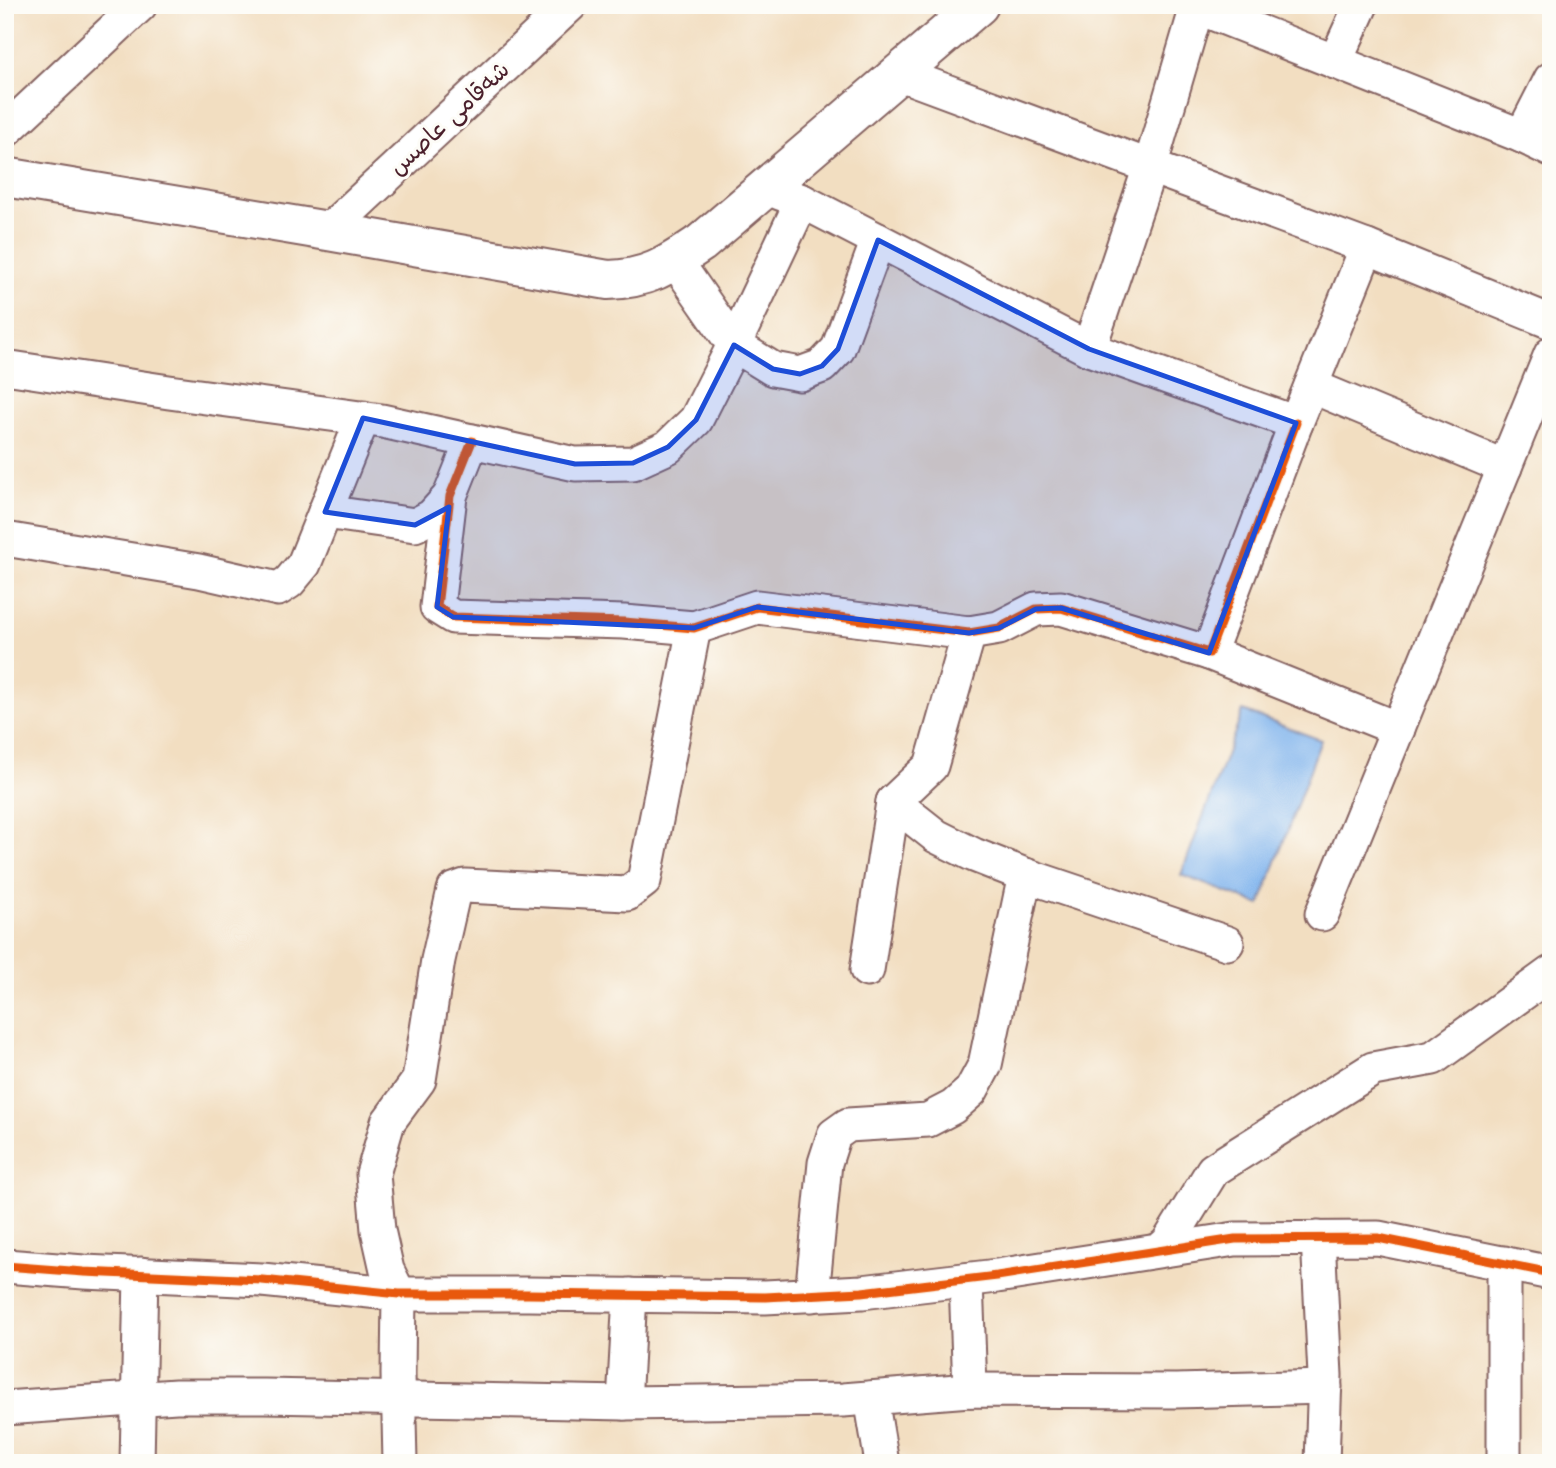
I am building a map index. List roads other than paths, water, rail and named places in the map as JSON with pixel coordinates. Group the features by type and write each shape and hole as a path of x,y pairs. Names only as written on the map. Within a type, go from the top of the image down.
{"street":[{"path":"5,131 141,5"},
{"name":"شه‌قامی عاصس","path":"328,231 570,5"},
{"path":"5,177 608,280 624,280 640,277 675,260 701,243 979,5"},
{"path":"1335,62 1361,5"},
{"path":"1089,348 1150,167 1197,6 1536,143 1551,79"},
{"path":"900,74 1367,247 1551,322"},
{"path":"765,187 802,201 1089,348 1296,424"},
{"path":"5,367 363,418 575,464 633,463 668,447 696,420 802,201"},
{"path":"675,260 734,345 773,369 800,374 822,366 838,349 878,240"},
{"path":"1209,653 1367,247"},
{"path":"1322,914 1551,355"},
{"path":"1311,386 1504,467"},
{"path":"5,539 199,571 278,589 289,582 304,564 363,418"},
{"path":"472,441 450,496 437,607 453,617 624,622 694,628 757,607 969,633 999,628 1036,609 1061,608 1209,653 1398,729"},
{"path":"325,512 415,525 432,516 450,496"},
{"path":"400,1463 399,1294 387,1270 378,1230 373,1174 388,1122 419,1080 438,960 454,890 464,886 626,894 644,881 694,628"},
{"path":"867,970 893,802 931,766 969,633"},
{"path":"893,802 936,836 974,856 1227,943"},
{"path":"812,1295 825,1163 834,1135 848,1125 928,1120 953,1107 971,1091 985,1065 1026,875"},
{"path":"1160,1250 1168,1243 1213,1170 1373,1069 1433,1058 1551,973"},
{"path":"5,1266 262,1280 399,1294 765,1297 862,1292 966,1280 1235,1238 1378,1238 1551,1273"},
{"path":"1318,1238 1325,1387 1322,1463"},
{"path":"1504,1262 1504,1463"},
{"path":"137,1463 141,1274"},
{"path":"966,1280 970,1390"},
{"path":"624,1403 630,1295"},
{"path":"5,1408 176,1396 624,1403 843,1400 970,1390 1176,1391 1325,1387"},
{"path":"871,1398 882,1463"}],"water":[{"path":"1243,711 1321,740 1260,905 1181,875"}]}
